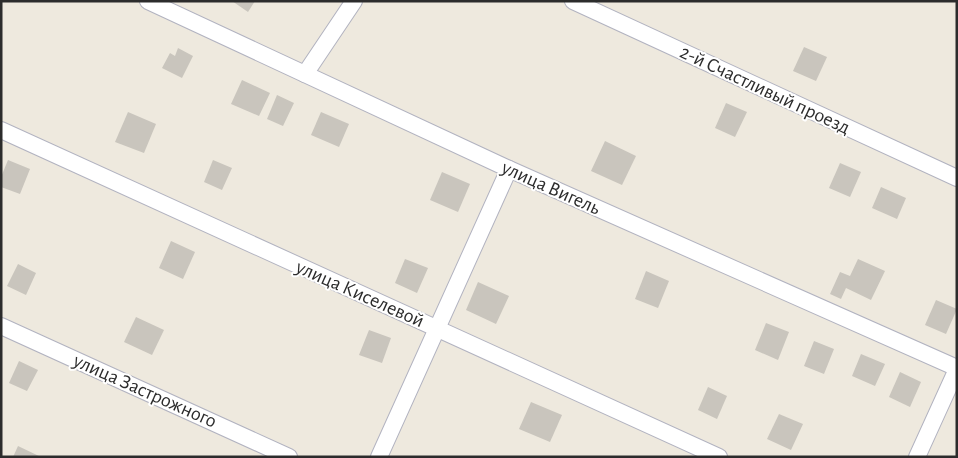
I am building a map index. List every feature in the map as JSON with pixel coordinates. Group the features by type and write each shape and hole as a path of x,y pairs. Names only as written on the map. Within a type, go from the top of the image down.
{"street":[{"path":"305,74 354,1"},
{"name":"2-й Счастливый проезд","path":"574,1 957,178"},
{"name":"улица Вигель","path":"152,2 509,169 957,369"},
{"name":"улица Киселевой","path":"1,130 719,457"},
{"path":"379,457 509,169"},
{"name":"улица Застрожного","path":"1,326 289,457"},
{"path":"917,457 957,369"}],"building":[{"path":"232,1 255,1 248,12"},
{"path":"804,47 827,57 816,81 793,71"},
{"path":"178,48 193,56 182,78 162,68 170,53 175,56"},
{"path":"242,80 270,93 259,116 231,104"},
{"path":"277,95 294,103 283,126 267,119"},
{"path":"726,103 747,112 735,137 715,128"},
{"path":"128,112 156,124 144,153 115,142"},
{"path":"321,112 349,124 339,147 311,135"},
{"path":"605,141 636,156 622,185 591,171"},
{"path":"8,160 30,169 20,194 1,187 1,177"},
{"path":"213,160 232,168 222,190 204,182"},
{"path":"840,163 861,172 850,197 829,188"},
{"path":"442,172 470,184 458,212 430,200"},
{"path":"881,187 906,198 897,219 872,208"},
{"path":"171,241 195,252 183,279 159,268"},
{"path":"405,259 428,268 417,293 395,283"},
{"path":"858,259 885,271 871,300 846,288 841,299 830,294 840,272 850,276"},
{"path":"18,264 36,273 26,295 7,286"},
{"path":"646,271 669,281 658,308 635,299"},
{"path":"478,282 509,296 496,324 466,310"},
{"path":"936,300 957,309 946,334 925,325"},
{"path":"136,317 164,330 152,355 124,342"},
{"path":"766,323 789,332 778,360 755,350"},
{"path":"369,330 391,338 382,363 359,355"},
{"path":"814,341 834,349 824,374 804,366"},
{"path":"861,354 885,364 875,386 852,376"},
{"path":"19,361 38,370 27,391 9,383"},
{"path":"900,372 921,382 910,407 889,397"},
{"path":"708,387 727,396 717,419 698,410"},
{"path":"531,402 562,415 550,442 519,429"},
{"path":"779,414 803,424 791,450 767,439"},
{"path":"18,446 41,457 13,457"}]}
